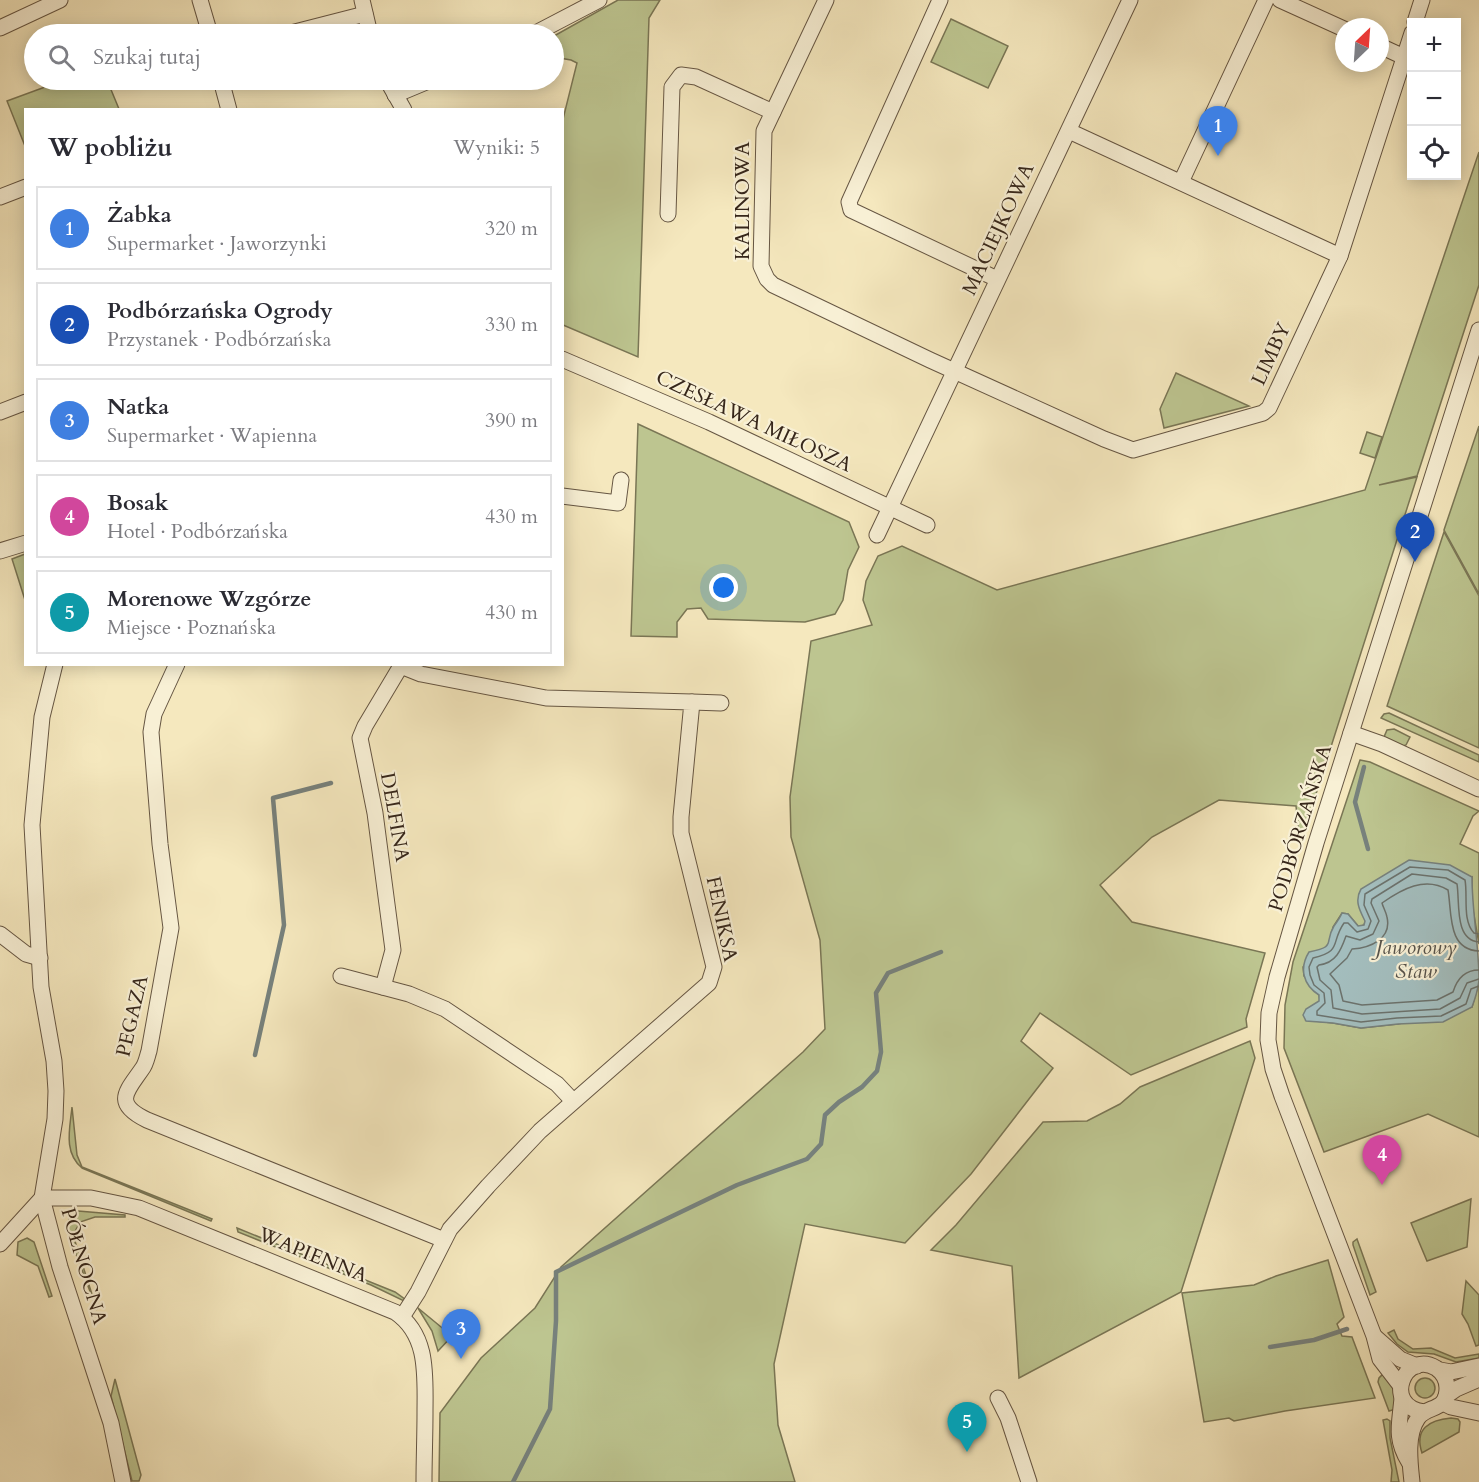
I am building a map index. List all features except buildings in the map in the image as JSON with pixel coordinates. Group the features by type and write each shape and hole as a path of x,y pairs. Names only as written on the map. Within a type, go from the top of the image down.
{"street":[{"path":"0,28 60,0"},
{"path":"201,0 207,24"},
{"path":"553,24 599,0"},
{"name":"KALINOWA","path":"826,0 764,131 761,266 767,279 773,285 954,371"},
{"path":"940,0 882,125 849,206 851,210 998,279"},
{"name":"MACIEJKOWA","path":"877,535 1130,0"},
{"path":"1181,182 1266,0"},
{"path":"1280,0 1335,25"},
{"path":"1416,18 1422,0"},
{"path":"316,24 364,7 368,24"},
{"name":"LIMBY","path":"954,371 1133,450 1263,413 1269,408 1340,256 1407,48"},
{"path":"1389,50 1404,57"},
{"path":"668,214 672,87 675,80 681,75 696,76 773,112"},
{"path":"223,90 226,108"},
{"path":"392,90 403,108"},
{"path":"395,95 407,90"},
{"path":"1069,131 1340,256"},
{"path":"0,197 24,188"},
{"name":"PODBÓRZAŃSKA","path":"1401,1391 1380,1359 1375,1337 1282,1096 1273,1069 1268,1040 1269,1013 1277,977 1316,843 1479,330"},
{"name":"CZESŁAWA MIŁOSZA","path":"564,360 709,422 927,525"},
{"path":"0,412 24,403"},
{"path":"564,496 618,503 621,480"},
{"path":"0,551 24,544"},
{"name":"PÓŁNOCNA","path":"55,666 42,717 32,825 41,987 56,1091 55,1119 42,1198 63,1279 109,1416 123,1482"},
{"name":"PEGAZA","path":"176,666 154,714 152,732 160,843 170,913 170,936 149,1051 144,1067 128,1086 126,1093 128,1106 133,1112 147,1120 444,1240"},
{"name":"DELFINA","path":"384,987 393,950 376,819 360,738 400,666"},
{"path":"403,666 421,674 546,699 721,703"},
{"name":"FENIKSA","path":"402,1317 418,1292 450,1229 501,1172 540,1131 712,979 713,960 681,833 692,702"},
{"path":"1352,734 1382,744 1479,789"},
{"path":"0,934 26,954 40,958"},
{"path":"341,976 430,1002 455,1014 556,1084 573,1101"},
{"path":"0,1244 42,1198"},
{"name":"WAPIENNA","path":"42,1198 92,1198 129,1205 299,1272 384,1307 402,1317 418,1339 425,1363 424,1482"},
{"name":"PODBÓRZAŃSKA","path":"1375,1337 1400,1359 1417,1366"},
{"path":"1410,1464 1399,1438 1401,1391 1407,1371 1417,1366 1427,1365 1451,1372 1479,1366"},
{"path":"1440,1370 1447,1382 1444,1400"},
{"path":"1412,1482 1410,1464 1413,1427 1418,1418 1424,1412 1438,1408 1455,1389 1479,1379"},
{"path":"1401,1391 1411,1408 1424,1412"},
{"path":"998,1398 1008,1418 1029,1482"},
{"path":"1444,1400 1451,1407 1479,1413"}],"green space":[{"path":"618,0 660,0 649,18 638,357 564,325 564,115 577,63 564,59 564,30"},
{"path":"951,19 1008,46 988,88 931,62"},
{"path":"37,90 111,90 119,108 24,108 24,144 7,101"},
{"path":"1479,152 1479,285 1417,476 1379,485 1417,477 1300,844 1296,806 1219,800 1152,837 1100,885 1132,922 1265,953 1246,1019 1247,1027 1131,1075 1040,1013 1021,1041 1053,1068 971,1174 905,1243 805,1224 774,1364 778,1425 795,1482 439,1482 440,1413 481,1358 535,1308 561,1267 803,1052 825,1029 820,940 791,837 790,797 811,641 872,625 863,600 866,581 878,556 902,546 997,590 1365,490"},
{"path":"1176,373 1249,406 1164,428 1160,409"},
{"path":"638,424 849,522 859,547 848,570 843,600 835,614 805,622 708,619 701,608 687,609 677,622 677,637 631,636"},
{"path":"1479,426 1479,594 1444,530"},
{"path":"1367,432 1382,437 1375,458 1360,453"},
{"path":"1444,532 1479,596 1479,748 1387,706"},
{"path":"24,555 24,597 12,559"},
{"path":"1389,713 1479,755 1479,762 1381,718 1384,714"},
{"path":"1394,729 1410,737 1406,745 1403,746 1384,737 1387,730"},
{"path":"1360,760 1370,762 1479,811 1473,816 1460,844 1479,853 1479,944 1472,904 1472,877 1365,922 1359,927 1348,914 1342,913 1333,927 1330,942 1322,951 1316,951 1303,967 1304,976 1319,995 1320,1001 1306,1020 1361,1028 1398,1024 1472,1007 1479,982 1479,1137 1428,1114 1324,1152 1284,1048 1285,1005 1293,962"},
{"path":"1250,1041 1255,1058 1181,1292 1019,1378 1012,1266 931,1250 956,1225 1043,1122 1087,1121 1120,1104 1140,1087"},
{"path":"72,1107 77,1155 82,1167 212,1219 211,1221 82,1168 72,1155 70,1147"},
{"path":"1471,1199 1467,1247 1427,1261 1411,1223"},
{"path":"78,1211 125,1215 125,1217 95,1217 80,1222 73,1235 97,1310 67,1230 69,1218"},
{"path":"237,1228 395,1292 406,1300 238,1232"},
{"path":"27,1238 34,1242 52,1296 49,1297 38,1266 17,1255 18,1242"},
{"path":"1357,1239 1376,1292 1370,1295 1353,1245"},
{"path":"1328,1260 1344,1317 1337,1324 1342,1336 1352,1337 1375,1398 1234,1421 1229,1418 1204,1422 1182,1293 1254,1285"},
{"path":"1466,1281 1479,1295 1479,1345 1476,1346 1462,1314"},
{"path":"418,1308 452,1336 438,1351 432,1331"},
{"path":"1394,1330 1398,1339 1413,1349 1431,1348 1455,1358 1479,1354 1479,1358 1456,1362 1434,1354 1408,1352 1388,1333"},
{"path":"1385,1372 1396,1399 1396,1409 1389,1411 1378,1382"},
{"path":"1425,1378 1432,1381 1435,1388 1432,1395 1425,1398 1418,1395 1415,1388 1418,1381"},
{"path":"115,1379 141,1475 139,1481 132,1481 111,1396"},
{"path":"1458,1419 1460,1422 1459,1432 1422,1453 1420,1438 1425,1427 1436,1421"},
{"path":"1383,1420 1390,1421 1390,1438 1399,1482 1391,1482 1392,1470"}],"water":[{"name":"Jaworowy Staw","path":"1409,860 1450,865 1472,877 1479,980 1472,1007 1443,1022 1361,1028 1306,1021 1303,1015 1306,1009 1319,1001 1319,995 1309,986 1304,976 1304,964 1309,952 1327,946 1331,932 1342,913 1348,914 1358,926 1364,925 1365,921 1358,902 1361,889"}],"waterway":[{"path":"1364,767 1355,802 1368,849"},
{"path":"255,1055 284,925 273,798 331,783"},
{"path":"556,1272 737,1185 807,1159 821,1144 825,1115 839,1102 862,1087 877,1071 881,1052 876,993 888,973 941,952"},
{"path":"513,1482 550,1409 556,1321 556,1273"},
{"path":"1270,1347 1314,1340 1347,1329"}],"place":[{"name":"Żabka","path":"1218,156"},
{"name":"Podbórzańska Ogrody","path":"1415,562"},
{"name":"Bosak","path":"1382,1185"},
{"name":"Natka","path":"461,1359"},
{"name":"Morenowe Wzgórze","path":"967,1452"}]}
